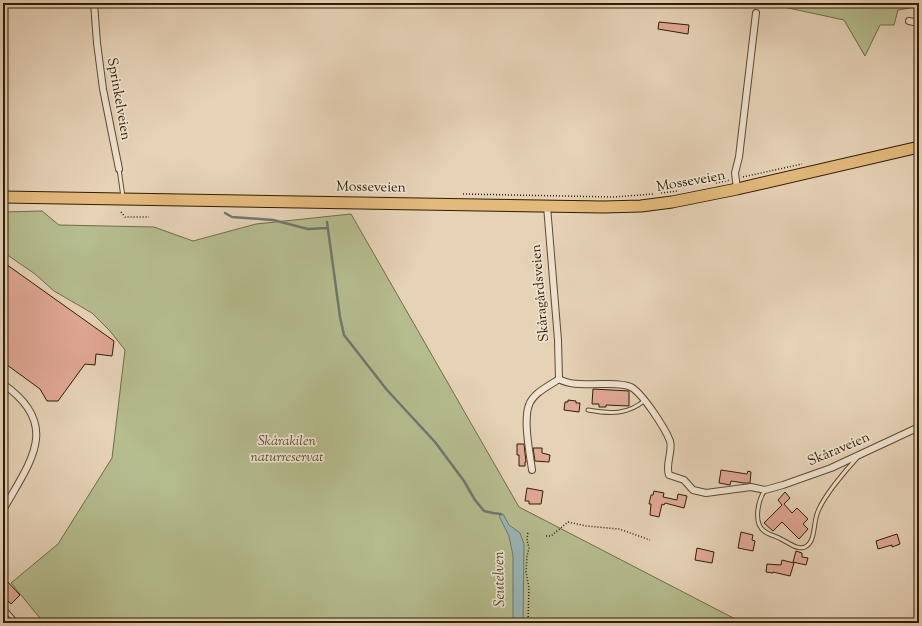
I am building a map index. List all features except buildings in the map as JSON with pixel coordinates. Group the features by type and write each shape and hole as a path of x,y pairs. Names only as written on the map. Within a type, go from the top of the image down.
{"highway":[{"name":"Mosseveien","path":"3,197 604,207 641,206 672,202 736,184 919,147"}],"street":[{"name":"Sprinkelveien","path":"94,3 96,43 118,169"},
{"name":"Mosseveien","path":"736,184 756,13"},
{"path":"909,21 919,23"},
{"name":"Skåragårdsveien","path":"547,206 556,318 559,379"},
{"path":"532,470 527,429 529,404 538,393 559,379 569,383 578,384 626,386 638,393 645,400 670,441 672,449 668,475 684,480 693,490 706,492 751,487 765,490"},
{"path":"3,384 21,398 30,409 34,421 36,441 33,455 3,510"},
{"name":"Skåraveien","path":"765,490 831,468 919,427"}],"lane":[{"name":"Sprinkelveien","path":"118,169 123,199"},
{"path":"588,410 599,412 624,412 636,407 645,400"},
{"path":"765,490 760,499 758,511 759,524 763,531 799,548 810,544 813,538 819,509 846,470 859,456"},
{"path":"3,607 17,623"}],"path":[{"path":"716,183 736,184 804,163"},
{"path":"463,194 614,196 656,194 682,190"},
{"path":"121,212 125,217 149,217"},
{"path":"546,536 552,536 557,530 568,522 586,526 620,529 650,540"},
{"path":"528,531 527,540 529,548 526,572 529,588 528,623"}],"green space":[{"path":"765,3 919,4 915,7 898,10 894,25 880,25 865,56 844,20"},
{"name":"Skårakilen naturreservat","path":"42,211 59,225 154,227 193,241 256,224 351,214 519,507 743,623 44,623 11,583 58,544 112,458 125,350 110,331 92,313 54,291 35,274 3,252 3,212"}],"water":[{"path":"503,514 509,525 520,533 524,544 523,623 513,623 513,556 509,536 499,516"}],"waterway":[{"path":"225,213 232,217 273,220 308,229 327,228"},
{"path":"327,222 340,317 344,335 387,390 435,442 484,511 501,514"}],"water label":[{"name":"Seutelven","path":"500,579"}]}
